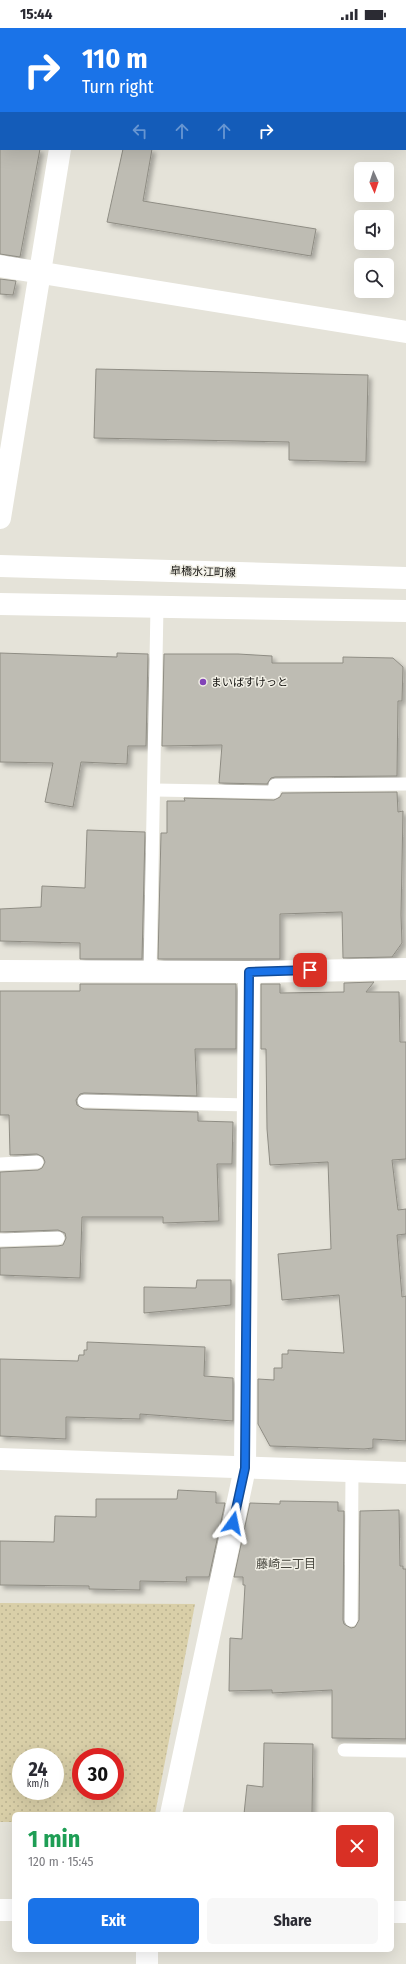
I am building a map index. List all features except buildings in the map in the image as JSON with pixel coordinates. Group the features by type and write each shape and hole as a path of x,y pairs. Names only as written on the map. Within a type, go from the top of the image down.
{"street":[{"path":"0,518 60,150"},
{"path":"0,266 406,332"},
{"name":"皐橋水江町線","path":"0,566 406,578"},
{"path":"0,604 406,611"},
{"path":"0,971 249,972 406,969"},
{"path":"171,1812 245,1468 249,972"},
{"path":"0,1459 406,1473"},
{"path":"0,1910 12,1910"},
{"path":"394,1912 406,1912"},
{"path":"147,1952 147,1964"}],"lane":[{"path":"150,972 155,790 157,607"},
{"path":"155,790 274,792 274,785 406,784"},
{"path":"84,1100 248,1105"},
{"path":"0,1164 37,1162"},
{"path":"0,1240 58,1238"},
{"path":"351,1620 352,1471"},
{"path":"344,1750 406,1751"}],"shaded area":[{"path":"0,1603 195,1604 155,1812 12,1812 12,1822 0,1822"}],"place":[{"name":"まいばすけっと","path":"203,682"}],"district":[{"name":"藤崎二丁目","path":"286,1564"}],"route":[{"path":"233,1523 245,1468 249,972 310,970"}]}
